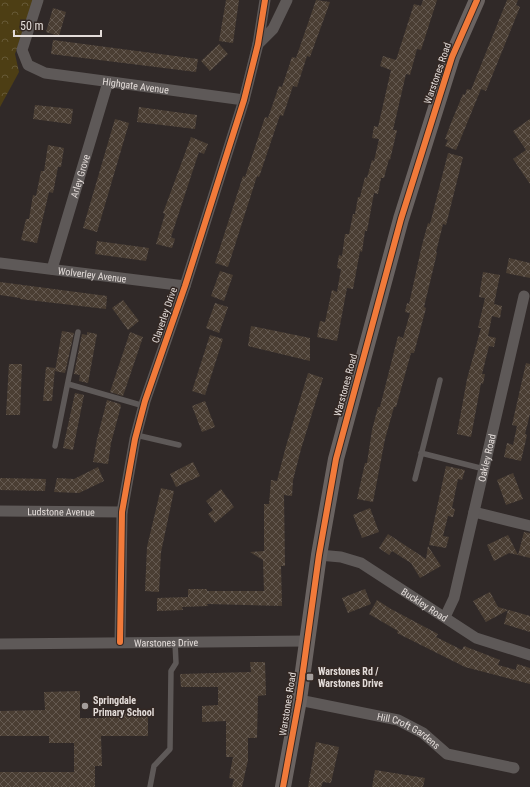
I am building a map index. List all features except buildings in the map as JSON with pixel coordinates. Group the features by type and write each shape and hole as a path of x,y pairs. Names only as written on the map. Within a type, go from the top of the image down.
{"street":[{"name":"Highgate Avenue","path":"38,0 22,50 28,65 45,73 244,100"},
{"name":"Claverley Drive","path":"120,642 122,512 136,435 144,406 185,286 244,100 258,44 265,0"},
{"path":"258,44 273,29 287,0"},
{"name":"Warstones Road","path":"283,787 299,700 319,555 336,458 401,219 452,57 477,0"},
{"name":"Arley Grove","path":"52,270 108,82"},
{"name":"Wolverley Avenue","path":"0,263 185,286"},
{"name":"Oakley Road","path":"445,617 454,598 524,296"},
{"name":"Ludstone Avenue","path":"0,511 122,512"},
{"path":"474,512 530,526"},
{"name":"Buckley Road","path":"319,555 341,557 361,563 476,638 530,656"},
{"name":"Warstones Drive","path":"0,644 308,640"},
{"name":"Hill Croft Gardens","path":"299,700 398,720 423,733 447,754 514,768"}],"lane":[{"path":"55,446 78,332"},
{"path":"415,479 440,380"},
{"path":"68,384 144,406"},
{"path":"136,435 179,446"},
{"path":"421,453 484,469"},
{"path":"150,787 154,766 170,749 171,671 176,663 176,642"}],"green space":[{"path":"0,0 33,0 15,54 19,72 0,107"}],"cycle path":[{"path":"120,642 122,512 135,439 145,401 185,286 244,100 258,44 265,0"},
{"path":"283,787 299,700 319,555 336,459 401,219 452,57 477,0"}],"place":[{"name":"Warstones Rd / Warstones Drive","path":"310,677"},
{"name":"Springdale Primary School","path":"85,706"}]}
